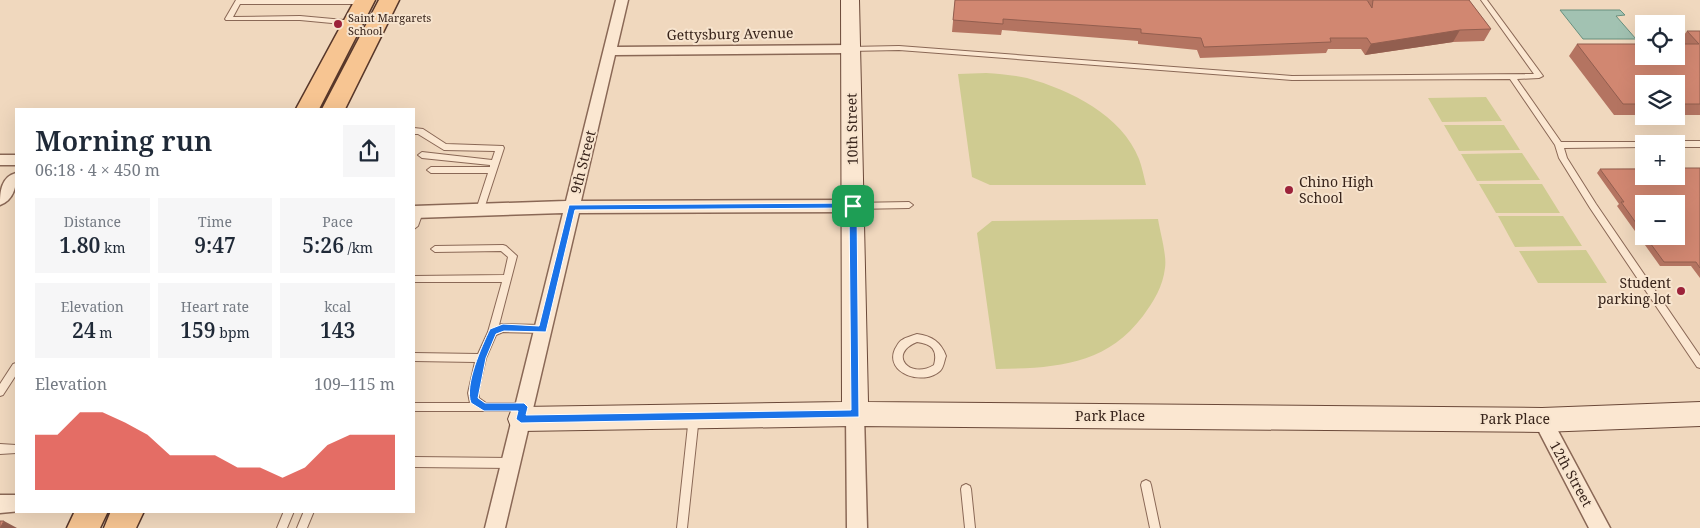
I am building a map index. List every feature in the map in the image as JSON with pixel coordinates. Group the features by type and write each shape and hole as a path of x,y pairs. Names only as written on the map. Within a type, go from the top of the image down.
{"main road":[{"path":"334,108 388,0"},
{"path":"369,1 366,24 374,28"},
{"path":"308,108 353,23 369,1"},
{"path":"83,528 91,513"},
{"path":"120,528 127,513"}],"street":[{"name":"9th Street","path":"495,528 622,0"},
{"name":"10th Street","path":"850,0 857,528"},
{"name":"Gettysburg Avenue","path":"610,51 850,49"},
{"path":"0,160 15,160"},
{"path":"0,199 15,179"},
{"path":"416,216 480,210 572,207 853,206"},
{"name":"Park Place","path":"522,413 694,416 856,414 1542,420 1700,414"},
{"name":"12th Street","path":"1542,420 1600,528"},
{"path":"0,504 15,504"}],"lane":[{"path":"850,49 899,48 1282,77 1513,78 1539,76 1484,0"},
{"path":"353,23 300,18 228,19 238,1 369,1"},
{"path":"1513,78 1559,145 1563,158 1593,206 1700,364"},
{"path":"415,132 420,132 444,147 500,148 480,210"},
{"path":"1559,145 1635,144"},
{"path":"1685,144 1700,144"},
{"path":"422,155 494,167"},
{"path":"431,170 494,167"},
{"path":"853,206 909,205"},
{"path":"435,249 503,248 513,256 493,332 482,358 473,393 474,400 484,407"},
{"path":"415,279 507,278"},
{"path":"493,332 503,328 542,329"},
{"path":"917,338 936,345 942,356 941,362 933,371 920,375 906,370 898,360 900,348 910,339 917,338"},
{"path":"415,357 482,358"},
{"path":"0,392 15,369"},
{"path":"415,407 484,407 522,413"},
{"path":"682,528 694,416"},
{"path":"0,449 15,449"},
{"path":"415,462 510,463"},
{"path":"1146,485 1155,528"},
{"path":"966,489 970,528"},
{"path":"282,528 288,513"},
{"path":"302,528 308,513"}],"shaded area":[{"path":"1560,10 1620,10 1625,15 1616,16 1635,38 1635,39 1583,39"},
{"path":"986,73 1027,78 1077,97 1093,106 1120,129 1131,143 1139,159 1146,185 990,185 972,177 958,74"},
{"path":"1486,97 1502,121 1442,122 1428,98"},
{"path":"1444,125 1504,125 1520,150 1459,151"},
{"path":"1522,153 1540,180 1477,181 1461,154"},
{"path":"1479,184 1542,184 1560,213 1496,213"},
{"path":"1498,216 1563,216 1582,246 1515,247"},
{"path":"1158,219 1165,257 1162,281 1151,305 1128,333 1112,345 1077,361 1039,367 996,369 977,233 992,221"},
{"path":"1586,250 1607,283 1538,283 1519,251"}],"building":[{"path":"955,0 1367,0 1372,8 1373,0 1469,0 1491,29 1460,30 1371,44 1367,38 1330,38 1331,42 1204,47 1201,38 1141,33 1141,29 1003,19 1003,24 953,20"},
{"path":"1687,31 1700,31 1700,104 1685,104 1685,75 1635,75 1635,104 1623,104 1577,44 1635,44 1635,65 1685,65 1685,44 1699,44"},
{"path":"1685,168 1700,168 1700,268 1696,262 1664,262 1652,245 1685,245 1685,195 1635,195 1635,221 1621,202 1624,202 1600,169 1635,169 1635,185 1685,185"}],"place":[{"name":"Saint Margarets School","path":"338,24"},
{"name":"Chino High School","path":"1289,190"},
{"name":"Student parking lot","path":"1681,291"}],"route":[{"path":"853,206 856,414 521,419 524,407 484,407 474,400 473,393 482,358 493,332 503,328 542,329 572,207 853,206"}]}
